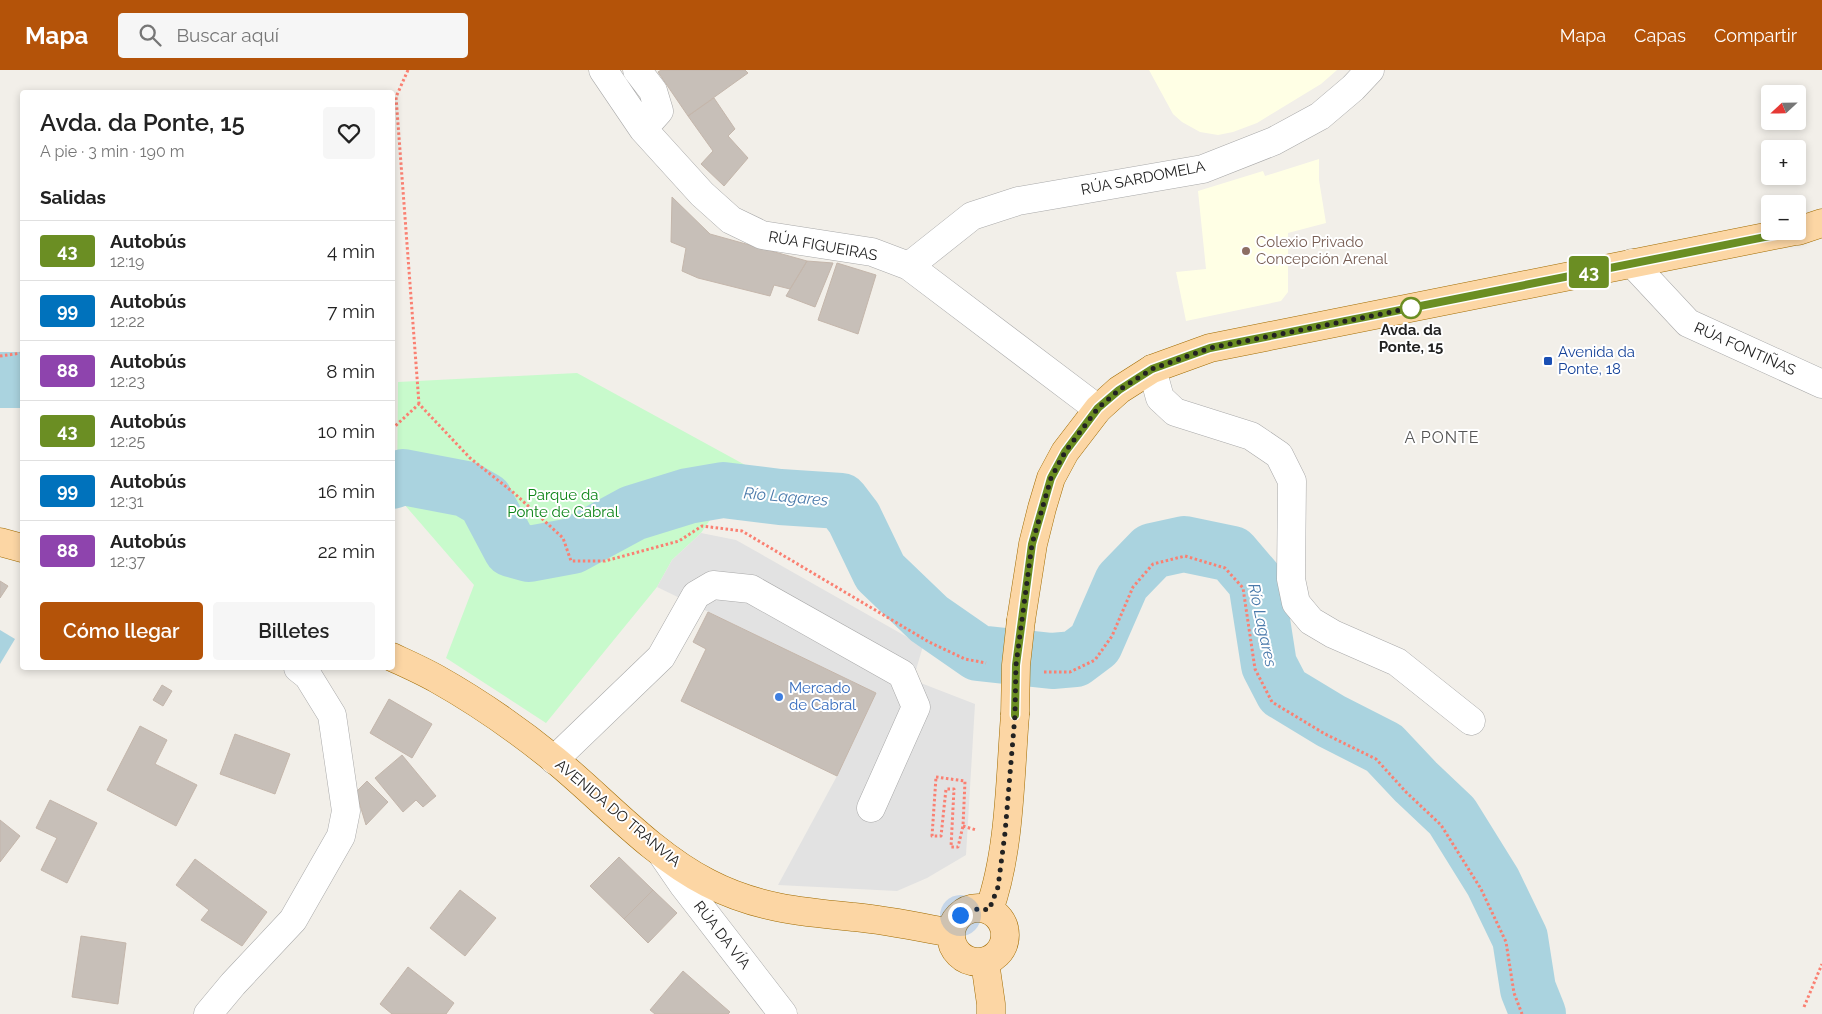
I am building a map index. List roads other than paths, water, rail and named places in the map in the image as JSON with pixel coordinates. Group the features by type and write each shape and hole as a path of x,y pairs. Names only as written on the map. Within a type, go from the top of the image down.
{"main road":[{"path":"1806,228 1822,223"},
{"path":"989,910 998,887 1005,833 1015,715 1016,665 1032,544 1051,478 1065,452 1098,408 1119,390 1152,369 1210,348 1761,238"},
{"path":"0,542 20,547"},
{"name":"AVENIDA DO TRANVIA","path":"395,658 436,678 500,718 554,760 662,854 707,883 736,896 771,906 898,923 951,933"},
{"path":"979,908 989,910 998,916 1004,926 1006,937 1003,948 995,957 985,962 972,962 961,956 953,946 951,933 957,919 968,910 979,908"},
{"path":"985,962 991,1004 990,1014"}],"street":[{"name":"RÚA FIGUEIRAS","path":"603,70 644,129 702,194 731,220 762,235 872,252 909,266 1098,408"},
{"path":"638,70 654,91 659,111 644,129"},
{"name":"RÚA SARDOMELA","path":"909,266 972,216 1018,201 1203,169 1274,141 1320,116 1353,88 1370,70"},
{"name":"RÚA FONTIÑAS","path":"1632,264 1688,323 1822,384"},
{"path":"1152,369 1160,398 1175,412 1251,436 1279,455 1292,481 1291,579 1296,603 1311,621 1333,634 1397,662 1471,721"},
{"path":"554,760 661,658 696,595 713,585 751,590 902,674 916,707 871,808"},
{"path":"208,1014 233,984 293,920 341,836 346,812 332,716 308,676 300,670"},
{"name":"RÚA DA VÍA","path":"662,854 684,886 783,1014"}],"water":[{"path":"0,630 15,639 0,664"}],"waterway":[{"name":"Río Lagares","path":"0,380 20,380"},
{"name":"Río Lagares","path":"395,480 403,477 466,489 485,500 511,549 529,554 572,546 633,513 688,496 723,490 780,497 841,501 854,518 880,572 929,619 978,653 1052,661 1075,659 1095,644 1122,582 1152,551 1184,544 1232,554 1256,582 1269,665 1283,692 1331,721 1384,748 1452,816 1493,882 1520,938 1528,989 1538,1014"}],"place":[{"name":"Colexio Privado Concepción Arenal","path":"1246,251"},
{"name":"Avda. da Ponte, 15","path":"1411,308"},
{"name":"Avenida da Ponte, 18","path":"1548,361"},
{"name":"Mercado de Cabral","path":"779,697"}],"district":[{"name":"A PONTE","path":"1442,437"}],"park label":[{"name":"Parque da Ponte de Cabral","path":"563,504"}]}
